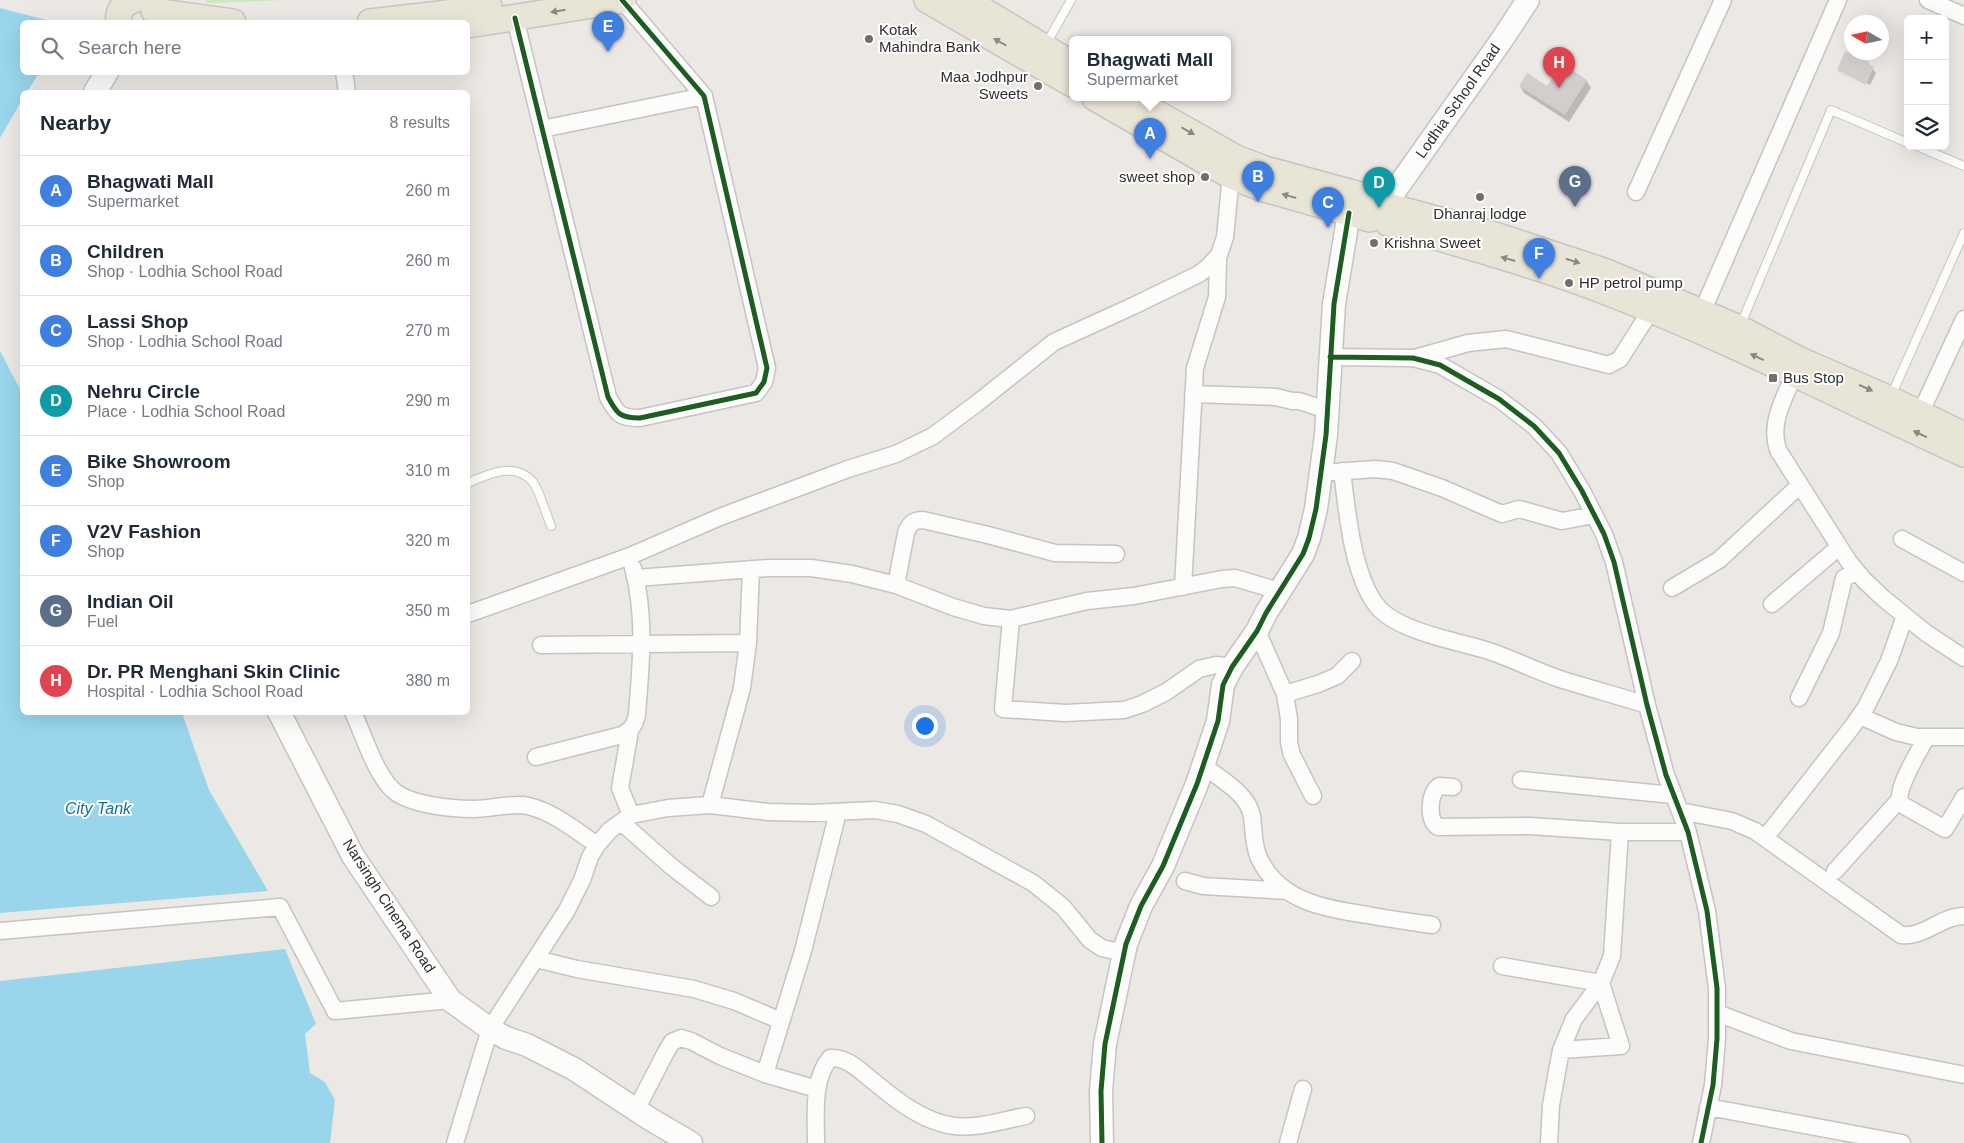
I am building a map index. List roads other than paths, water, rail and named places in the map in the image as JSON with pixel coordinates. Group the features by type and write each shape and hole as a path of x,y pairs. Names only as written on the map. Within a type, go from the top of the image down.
{"main road":[{"path":"388,20 440,14 623,0"},
{"path":"927,0 1040,55 1069,63"},
{"path":"966,0 1040,55 1069,81"},
{"path":"137,8 220,20"},
{"path":"470,24 518,9"},
{"path":"1100,101 1231,176 1261,188 1492,234 1604,271 1739,328 1800,360 1890,399 1964,435"},
{"path":"1135,101 1236,158 1377,211 1608,292 1964,454"}],"street":[{"path":"518,9 542,129 608,397 616,411 626,418 640,418 756,393 764,382 767,368 704,96 623,0"},
{"name":"Lodhia School Road","path":"1377,211 1500,42 1528,0"},
{"path":"1636,192 1723,0"},
{"path":"1702,312 1838,0"},
{"path":"1928,0 1964,16"},
{"path":"96,90 105,75"},
{"path":"344,75 347,90"},
{"path":"542,129 704,96"},
{"path":"1209,266 1219,255 1225,237 1231,176"},
{"path":"1377,211 1338,272 1327,410 1331,472 1362,575 1374,602 1383,612 1427,634 1490,651 1559,678 1647,705"},
{"path":"470,613 630,556 720,517 848,469 896,454 933,436 1054,342 1199,274 1218,259 1217,298 1195,368 1183,587"},
{"path":"1413,358 1468,344 1506,339 1609,364 1620,359 1651,310"},
{"path":"1920,414 1964,319"},
{"path":"1330,357 1413,358 1440,365 1500,399 1534,426 1559,453 1582,490 1594,515 1614,562 1647,705 1673,795 1688,832 1707,911 1717,988 1717,1039 1713,1085 1701,1143"},
{"path":"1794,375 1778,411 1775,436 1778,450 1856,572 1883,598 1926,633 1964,658"},
{"path":"1193,394 1276,397 1299,401 1327,410"},
{"path":"1331,472 1376,468 1393,471 1442,488 1502,514 1519,509 1562,521 1594,515"},
{"path":"1102,1143 1101,1090 1105,1044 1124,953 1141,906 1162,866 1204,766 1218,721 1223,685 1232,666 1257,632 1302,554 1331,472"},
{"path":"1672,588 1719,560 1800,485"},
{"path":"896,585 906,533 909,525 915,520 923,520 988,535 1055,553 1116,554"},
{"path":"1902,539 1964,572"},
{"path":"1772,604 1839,547"},
{"path":"536,757 622,735 634,725 637,714 642,645 641,616 636,578 630,556"},
{"path":"636,578 751,569 811,568 852,574 896,585 953,607 984,616 1011,619 1087,601 1134,596 1235,578 1279,591"},
{"path":"710,805 731,734 742,688 748,642 751,569"},
{"path":"1800,698 1830,634 1844,578 1856,572"},
{"path":"1764,838 1860,716 1889,661 1905,616"},
{"path":"1011,619 1003,710 1065,713 1124,710 1142,704 1166,692 1199,669 1216,665 1232,666"},
{"path":"1257,632 1285,694 1289,719 1289,743 1292,755 1313,796"},
{"path":"540,645 748,642"},
{"path":"1285,694 1337,676 1352,661"},
{"name":"Narsingh Cinema Road","path":"281,715 353,856 450,1000 490,1029 574,1070 691,1143"},
{"path":"354,715 382,776 393,791 409,799 450,808 475,809 523,806 541,810 562,821 597,845"},
{"path":"1860,716 1896,732 1926,738 1964,737"},
{"path":"630,730 620,788 626,819 672,867 711,897"},
{"path":"1835,871 1899,800 1900,789 1926,738"},
{"path":"1204,766 1238,793 1250,806 1255,848 1275,882 1287,891 1320,906 1337,911 1432,925"},
{"path":"1520,780 1673,795"},
{"path":"1453,787 1439,786 1432,794 1431,817 1432,822 1438,827 1530,826 1620,832 1688,832"},
{"path":"1899,800 1904,806 1945,829 1964,797"},
{"path":"455,1143 490,1029 568,910 590,857 597,845 610,830 626,819 668,808 710,805 768,812 875,810 898,814 926,824 1034,883 1063,907 1090,940 1102,948 1124,953"},
{"path":"1680,811 1732,821 1746,826 1901,934 1914,935 1955,917 1964,916"},
{"path":"765,1074 804,951 838,812"},
{"path":"1549,1143 1551,1105 1561,1050 1574,1019 1601,983 1612,956 1620,832"},
{"path":"1185,881 1204,886 1287,891"},
{"path":"0,931 280,907 335,1010 450,1000"},
{"path":"536,959 577,969 694,989 734,1000 781,1021"},
{"path":"1502,966 1601,983"},
{"path":"1561,1050 1621,1046 1601,983"},
{"path":"1717,1013 1791,1041 1964,1075"},
{"path":"636,1110 672,1042 681,1038 765,1074 817,1088"},
{"path":"816,1143 817,1088 824,1066 830,1058 839,1058 853,1064 901,1102 926,1118 953,1126 975,1126 1026,1116"},
{"path":"1288,1143 1303,1089"},
{"path":"1708,1107 1902,1143"}],"lane":[{"path":"1040,55 1071,0"},
{"path":"1739,328 1831,110 1904,141"},
{"path":"1926,150 1964,166"},
{"path":"1890,399 1964,233"},
{"path":"470,482 495,471 513,471 525,476 534,483 550,526"}],"water":[{"path":"0,8 46,20 20,20 20,75 38,75 28,90 20,90 20,103 0,138"},
{"name":"City Tank","path":"0,351 20,389 20,715 183,715 209,790 268,891 0,913"},
{"path":"285,949 316,1024 305,1034 310,1073 325,1082 335,1100 330,1143 0,1143 0,981"}],"place":[{"name":"Kotak Mahindra Bank","path":"869,39"},
{"name":"Bike Showroom","path":"608,52"},
{"name":"Maa Jodhpur Sweets","path":"1038,86"},
{"name":"Dr. PR Menghani Skin Clinic","path":"1559,88"},
{"name":"Bhagwati Mall","path":"1150,159"},
{"name":"sweet shop","path":"1205,177"},
{"name":"Dhanraj lodge","path":"1480,197"},
{"name":"Children","path":"1258,202"},
{"name":"Indian Oil","path":"1575,207"},
{"name":"Nehru Circle","path":"1379,208"},
{"name":"Lassi Shop","path":"1328,228"},
{"name":"Krishna Sweet","path":"1374,243"},
{"name":"V2V Fashion","path":"1539,279"},
{"name":"HP petrol pump","path":"1569,283"},
{"name":"Bus Stop","path":"1773,378"}]}
